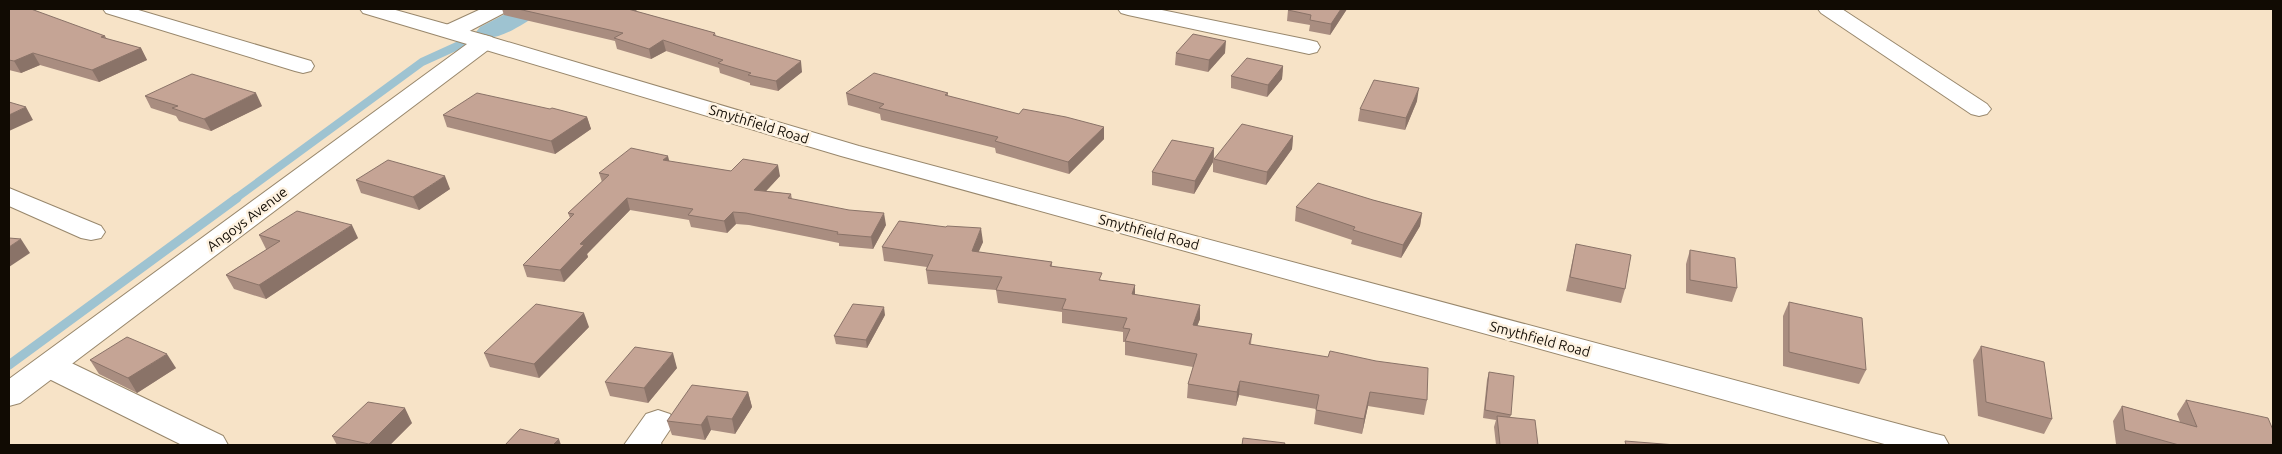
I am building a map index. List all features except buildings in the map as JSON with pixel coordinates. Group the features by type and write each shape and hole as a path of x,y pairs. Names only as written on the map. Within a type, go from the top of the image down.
{"street":[{"path":"113,9 303,66"},
{"name":"Smythfield Road","path":"370,9 452,31 850,151 1932,445"},
{"path":"452,31 497,9"},
{"path":"1128,9 1309,47"},
{"path":"1828,9 1979,109"},
{"name":"Angoys Avenue","path":"9,395 484,42"},
{"path":"9,196 92,232"},
{"path":"50,366 211,445"}],"waterway":[{"path":"488,32 532,9"},
{"path":"235,199 422,62 488,32"},
{"path":"9,365 237,198"}]}
